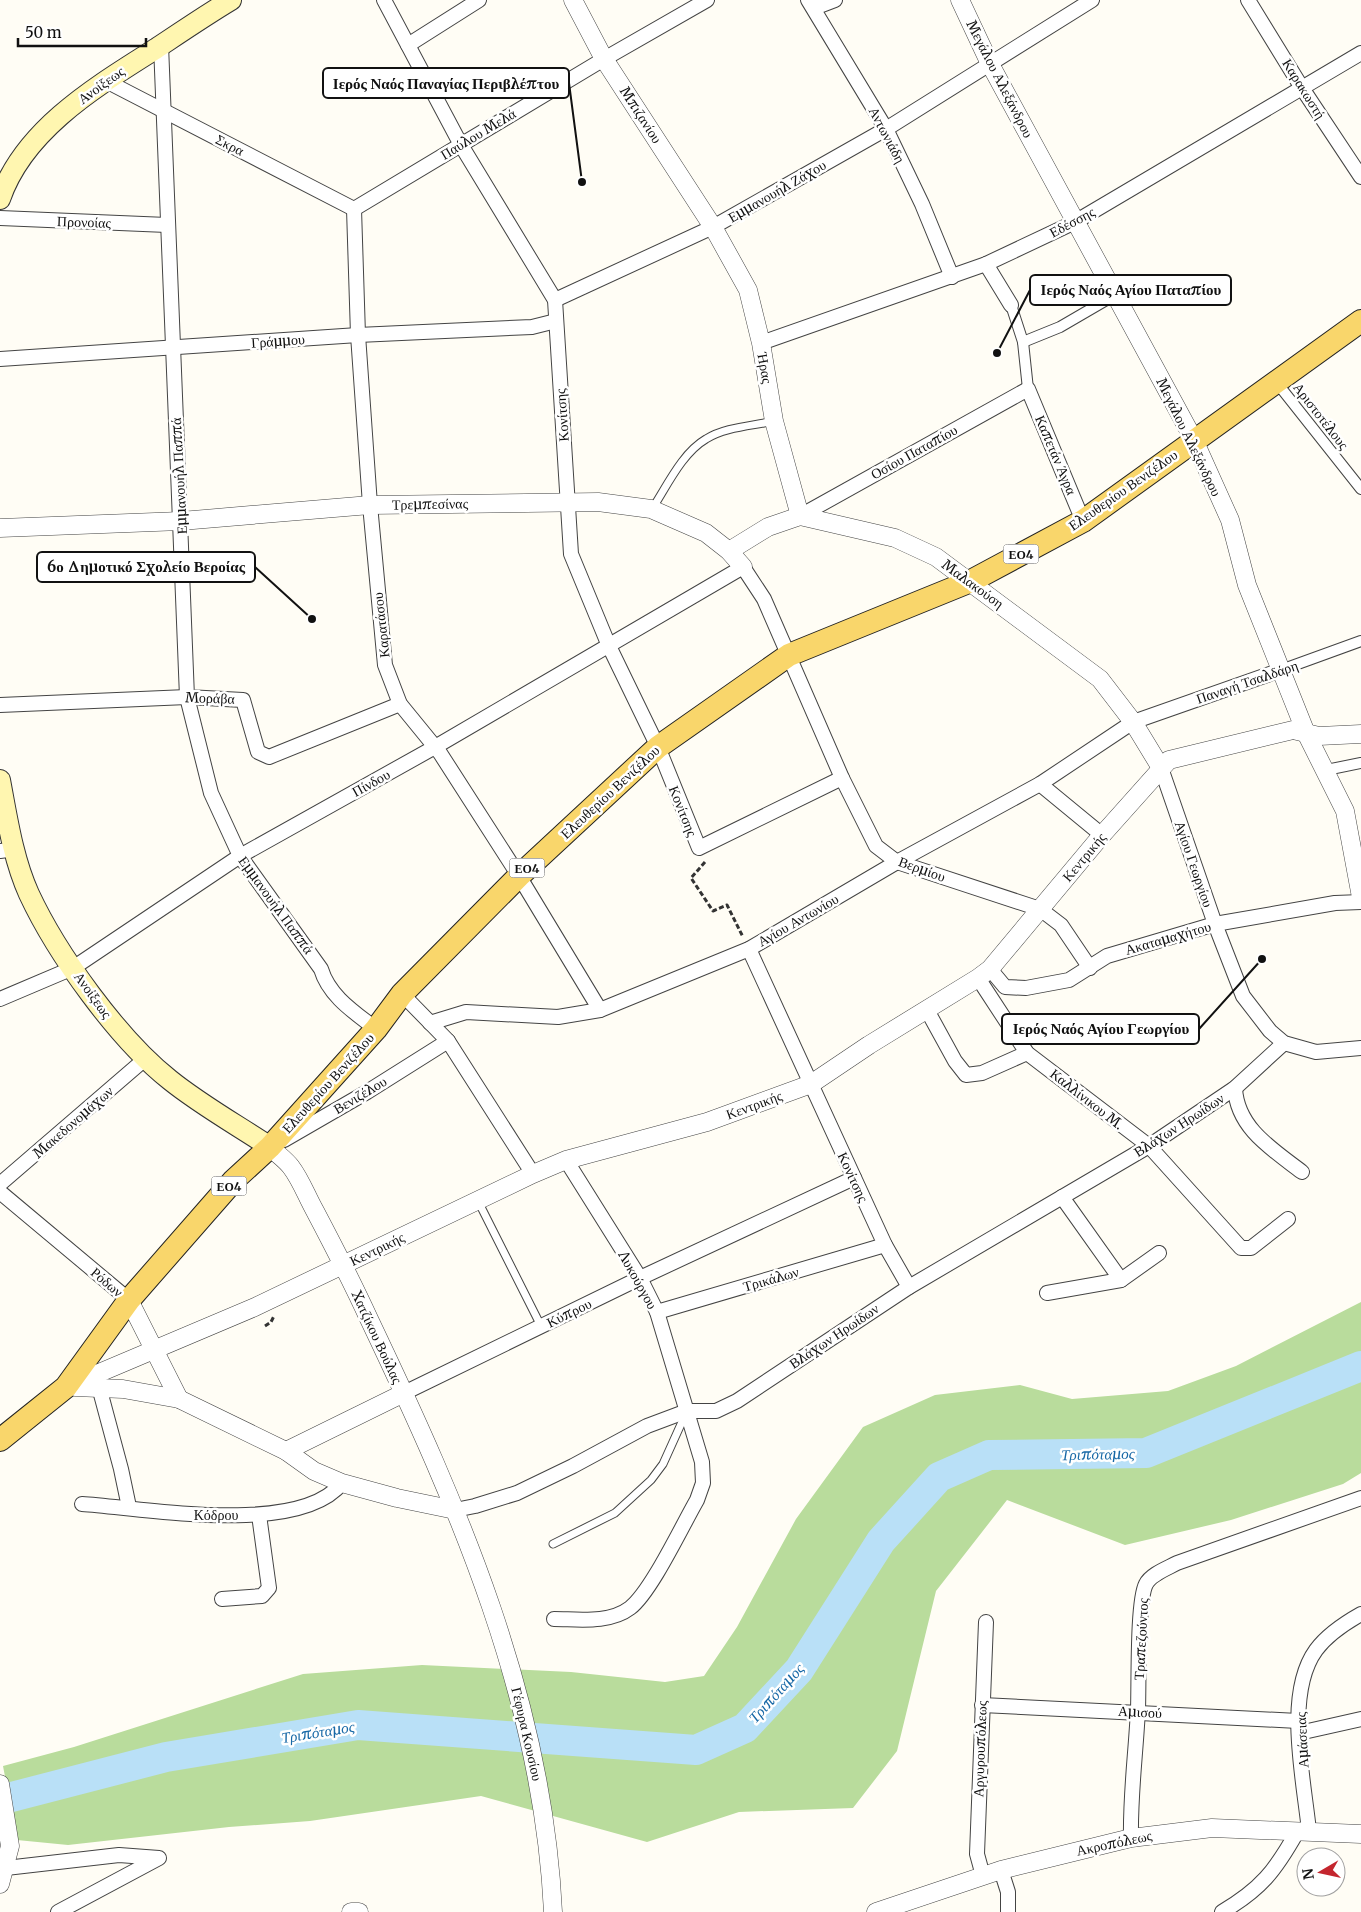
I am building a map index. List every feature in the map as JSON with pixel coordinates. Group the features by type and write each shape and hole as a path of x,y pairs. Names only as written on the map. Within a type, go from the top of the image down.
{"main road":[{"name":"Ανοίξεως","path":"0,199 20,161 41,134 62,115 106,82 231,0"},
{"name":"Ελευθερίου Βενιζέλου","path":"0,1440 66,1387 129,1300 234,1180 270,1147 376,1029 402,994 519,876 658,747 788,655 971,581 1083,520 1277,383 1361,321"},
{"name":"Ανοίξεως","path":"0,780 8,850 28,893 73,968 96,1002 145,1059 170,1081 270,1147"}],"street":[{"name":"Κονίτσης","path":"384,0 461,144 555,300 571,554 609,646 658,747 699,848 842,778"},
{"path":"408,45 479,0"},
{"name":"Μπιζανίου","path":"573,0 604,59 713,227"},
{"name":"Παύλου Μελά","path":"354,209 604,59 707,0"},
{"path":"811,4 835,0"},
{"name":"Μεγάλου Αλεξάνδρου","path":"960,0 990,64 1194,440 1230,520 1247,586 1306,733 1345,811 1361,897"},
{"name":"Εμμανουήλ Ζάχου","path":"555,300 713,227 886,129 1092,0"},
{"name":"Καρακωστή","path":"1248,0 1302,88 1361,177"},
{"name":"Αντωνιάδη","path":"811,4 886,129 922,204 952,277"},
{"name":"Εμμανουήλ Παππά","path":"161,45 162,110 187,697 211,793 240,856 321,969 325,983 352,1011 376,1029"},
{"name":"Εδέσσης","path":"761,343 986,264 1075,222 1361,53"},
{"name":"Σκρα","path":"106,82 354,209"},
{"name":"Καρατάσου","path":"354,209 358,335 370,505 385,665 400,704 435,747 519,876 600,1010"},
{"name":"Προνοίας","path":"0,218 167,225"},
{"name":"Ήρας","path":"713,227 748,290 761,343 774,421 800,516"},
{"path":"986,264 1011,305 1023,342 1028,389"},
{"path":"1023,342 1060,327 1115,295"},
{"name":"Γράμμου","path":"0,360 358,335 532,327 556,322"},
{"name":"Αριστοτέλους","path":"1277,383 1361,489"},
{"name":"Οσίου Παταπίου","path":"800,516 1028,389"},
{"name":"Καπετάν Άγρα","path":"1028,389 1083,520"},
{"name":"Τρεμπεσίνας","path":"0,528 181,521 370,505 568,501 652,509 706,533 729,551 743,567 764,599 788,655"},
{"path":"729,551 768,527 800,516"},
{"name":"Μαλακούση","path":"800,516 895,538 936,557 971,581 1100,679 1133,722 1161,768"},
{"name":"Πίνδου","path":"0,999 73,968 240,856 435,747 743,567"},
{"name":"Παναγή Τσαλδάρη","path":"1133,722 1361,641"},
{"name":"Βερμίου","path":"788,655 842,778 876,846 897,862 1040,909 1061,925 1090,968"},
{"name":"Μοράβα","path":"0,705 187,697 243,700 258,752 269,757 400,704"},
{"name":"Αγίου Αντωνίου","path":"430,1023 466,1012 558,1017 600,1010 749,949 897,862 1040,784 1133,722"},
{"name":"Κεντρικής","path":"66,1387 154,1350 343,1265 477,1200 566,1160 707,1122 811,1084 869,1045 984,974 1102,835 1169,760 1293,730 1331,737 1361,734"},
{"path":"1326,770 1361,763"},
{"name":"Αγίου Γεωργίου","path":"1161,768 1215,924 1243,996 1270,1031 1284,1043 1316,1052 1361,1048"},
{"path":"1040,784 1102,835"},
{"name":"Ακαταμαχήτου","path":"984,974 1005,987 1026,988 1069,980 1107,956 1215,924 1335,903 1361,902"},
{"name":"Κονίτσης","path":"749,949 885,1245 909,1287"},
{"name":"Καλλίνικου Μ.","path":"984,974 1027,1053 1149,1146 1242,1248 1251,1248 1288,1220"},
{"path":"402,994 448,1041 533,1174"},
{"path":"927,1010 955,1061 966,1075 982,1073 1027,1053"},
{"name":"Βενιζέλου","path":"270,1147 367,1092 448,1041"},
{"name":"Βλάχων Ηρωίδων","path":"66,1387 99,1387 180,1399 286,1451 314,1471 342,1483 396,1498 455,1510 475,1506 517,1493 573,1466 647,1426 688,1411 716,1411 737,1401 909,1287 1149,1146 1235,1088 1284,1043"},
{"name":"Μακεδονομάχων","path":"0,1184 145,1059"},
{"path":"1235,1088 1236,1100 1244,1121 1260,1140 1302,1172"},
{"name":"Χατζίκου Βούλας","path":"270,1147 291,1167 343,1265 404,1393 455,1510 489,1595"},
{"name":"Λυκούργου","path":"554,1619 591,1620 614,1615 629,1609 645,1592 697,1500 703,1483 702,1462 657,1312 640,1278 566,1160"},
{"name":"Κύπρου","path":"286,1451 640,1278 854,1178"},
{"name":"Ρόδων","path":"0,1192 129,1300 180,1399"},
{"path":"1062,1197 1121,1280"},
{"name":"Τρικάλων","path":"657,1312 885,1245"},
{"path":"1047,1293 1121,1280 1159,1253"},
{"path":"99,1387 129,1507"},
{"name":"Κόδρου","path":"82,1504 129,1507 184,1515 259,1515 314,1504 336,1491 342,1483"},
{"name":"Τραπεζούντος","path":"1131,1838 1130,1809 1138,1712 1143,1602 1144,1588 1149,1579 1177,1563 1361,1498"},
{"path":"222,1599 262,1596 269,1588 259,1515"},
{"name":"Γέφυρα Κουσίου","path":"489,1595 532,1748 552,1875 553,1912"},
{"name":"Αμάσειας","path":"1303,1831 1299,1727 1304,1676 1316,1650 1334,1632 1361,1614"},
{"name":"Αργυρουπόλεως","path":"983,1876 977,1854 986,1622"},
{"name":"Αμισού","path":"982,1705 1138,1712 1299,1727 1361,1719"},
{"path":"0,1784 10,1846 3,1876 119,1855 159,1858 58,1912"},
{"name":"Ακροπόλεως","path":"876,1912 905,1907 1001,1870 1131,1838 1212,1828 1361,1834"},
{"path":"1222,1912 1253,1892 1270,1877 1303,1831"},
{"path":"1001,1870 1008,1892 1008,1912"},
{"path":"351,1912 359,1912"}],"lane":[{"path":"652,509 693,448 707,438 722,432 774,421"},
{"path":"477,1200 541,1326"},
{"path":"553,1544 615,1513 651,1480 663,1464 688,1411"}],"path":[{"name":"Κονίτσης","path":"699,848 706,863 691,878 713,911 727,905 749,949"}],"green space":[{"path":"1361,1302 1361,1473 1343,1484 1231,1520 1125,1545 1007,1500 936,1591 897,1751 853,1808 739,1812 647,1842 481,1796 310,1821 229,1827 68,1845 17,1840 3,1766 74,1747 303,1674 422,1665 571,1672 665,1682 704,1676 737,1627 796,1519 863,1427 935,1395 1020,1385 1072,1399 1168,1391 1236,1366"}],"waterway":[{"name":"Τριπόταμος","path":"0,1800 166,1757 358,1725 696,1750 745,1728 799,1670 881,1541 939,1477 989,1455 1146,1453 1361,1366"}],"place":[{"name":"Ιερός Ναός Παναγίας Περιβλέπτου","path":"582,182"},
{"name":"Ιερός Ναός Αγίου Παταπίου","path":"997,353"},
{"name":"6ο Δημοτικό Σχολείο Βεροίας","path":"312,619"},
{"name":"Ιερός Ναός Αγίου Γεωργίου","path":"1262,959"}]}
